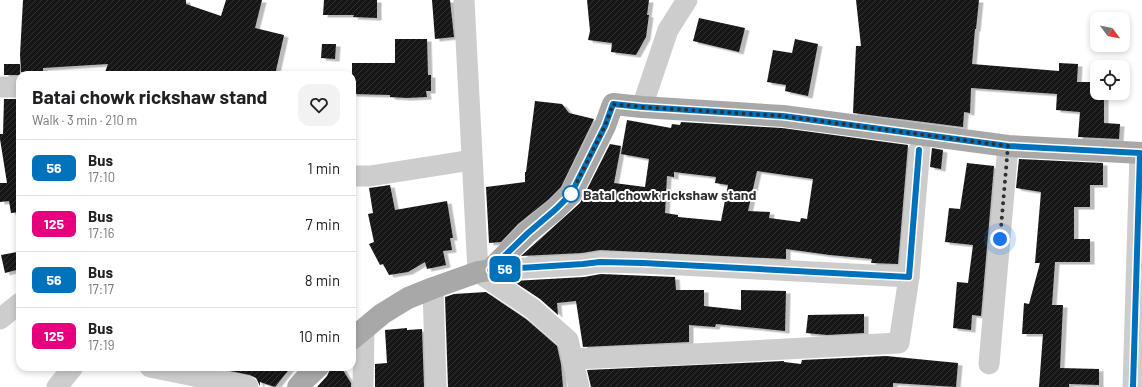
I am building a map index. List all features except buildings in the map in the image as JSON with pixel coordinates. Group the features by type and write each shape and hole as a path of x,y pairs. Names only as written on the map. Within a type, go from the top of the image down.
{"main road":[{"path":"358,335 382,314 408,298 484,271 556,209 571,194 605,126 613,104 783,116 1008,146 1141,153"},
{"path":"298,387 314,371"}],"street":[{"path":"464,0 472,160 484,271 534,309 568,340 579,387"},
{"path":"667,0 670,27"},
{"path":"642,107 670,27 687,0"},
{"path":"0,87 16,87"},
{"path":"573,359 899,343 909,277 921,134"},
{"path":"989,364 1008,146"},
{"path":"1133,387 1141,153"},
{"path":"356,176 370,176 472,160"},
{"path":"484,271 600,262 909,277"},
{"path":"433,288 436,387"},
{"path":"0,319 16,306"},
{"path":"358,335 363,387"},
{"path":"57,387 70,371"},
{"path":"170,371 248,387"}],"bus line":[{"name":"56","path":"919,150 909,277 600,262 490,270 571,194 605,126 613,104 783,116 1008,146 1140,153 1133,387"}],"place":[{"name":"Batai chowk rickshaw stand","path":"571,194"}],"route":[{"path":"571,194 605,126 613,104 783,116 1008,146 1000,239"}]}
